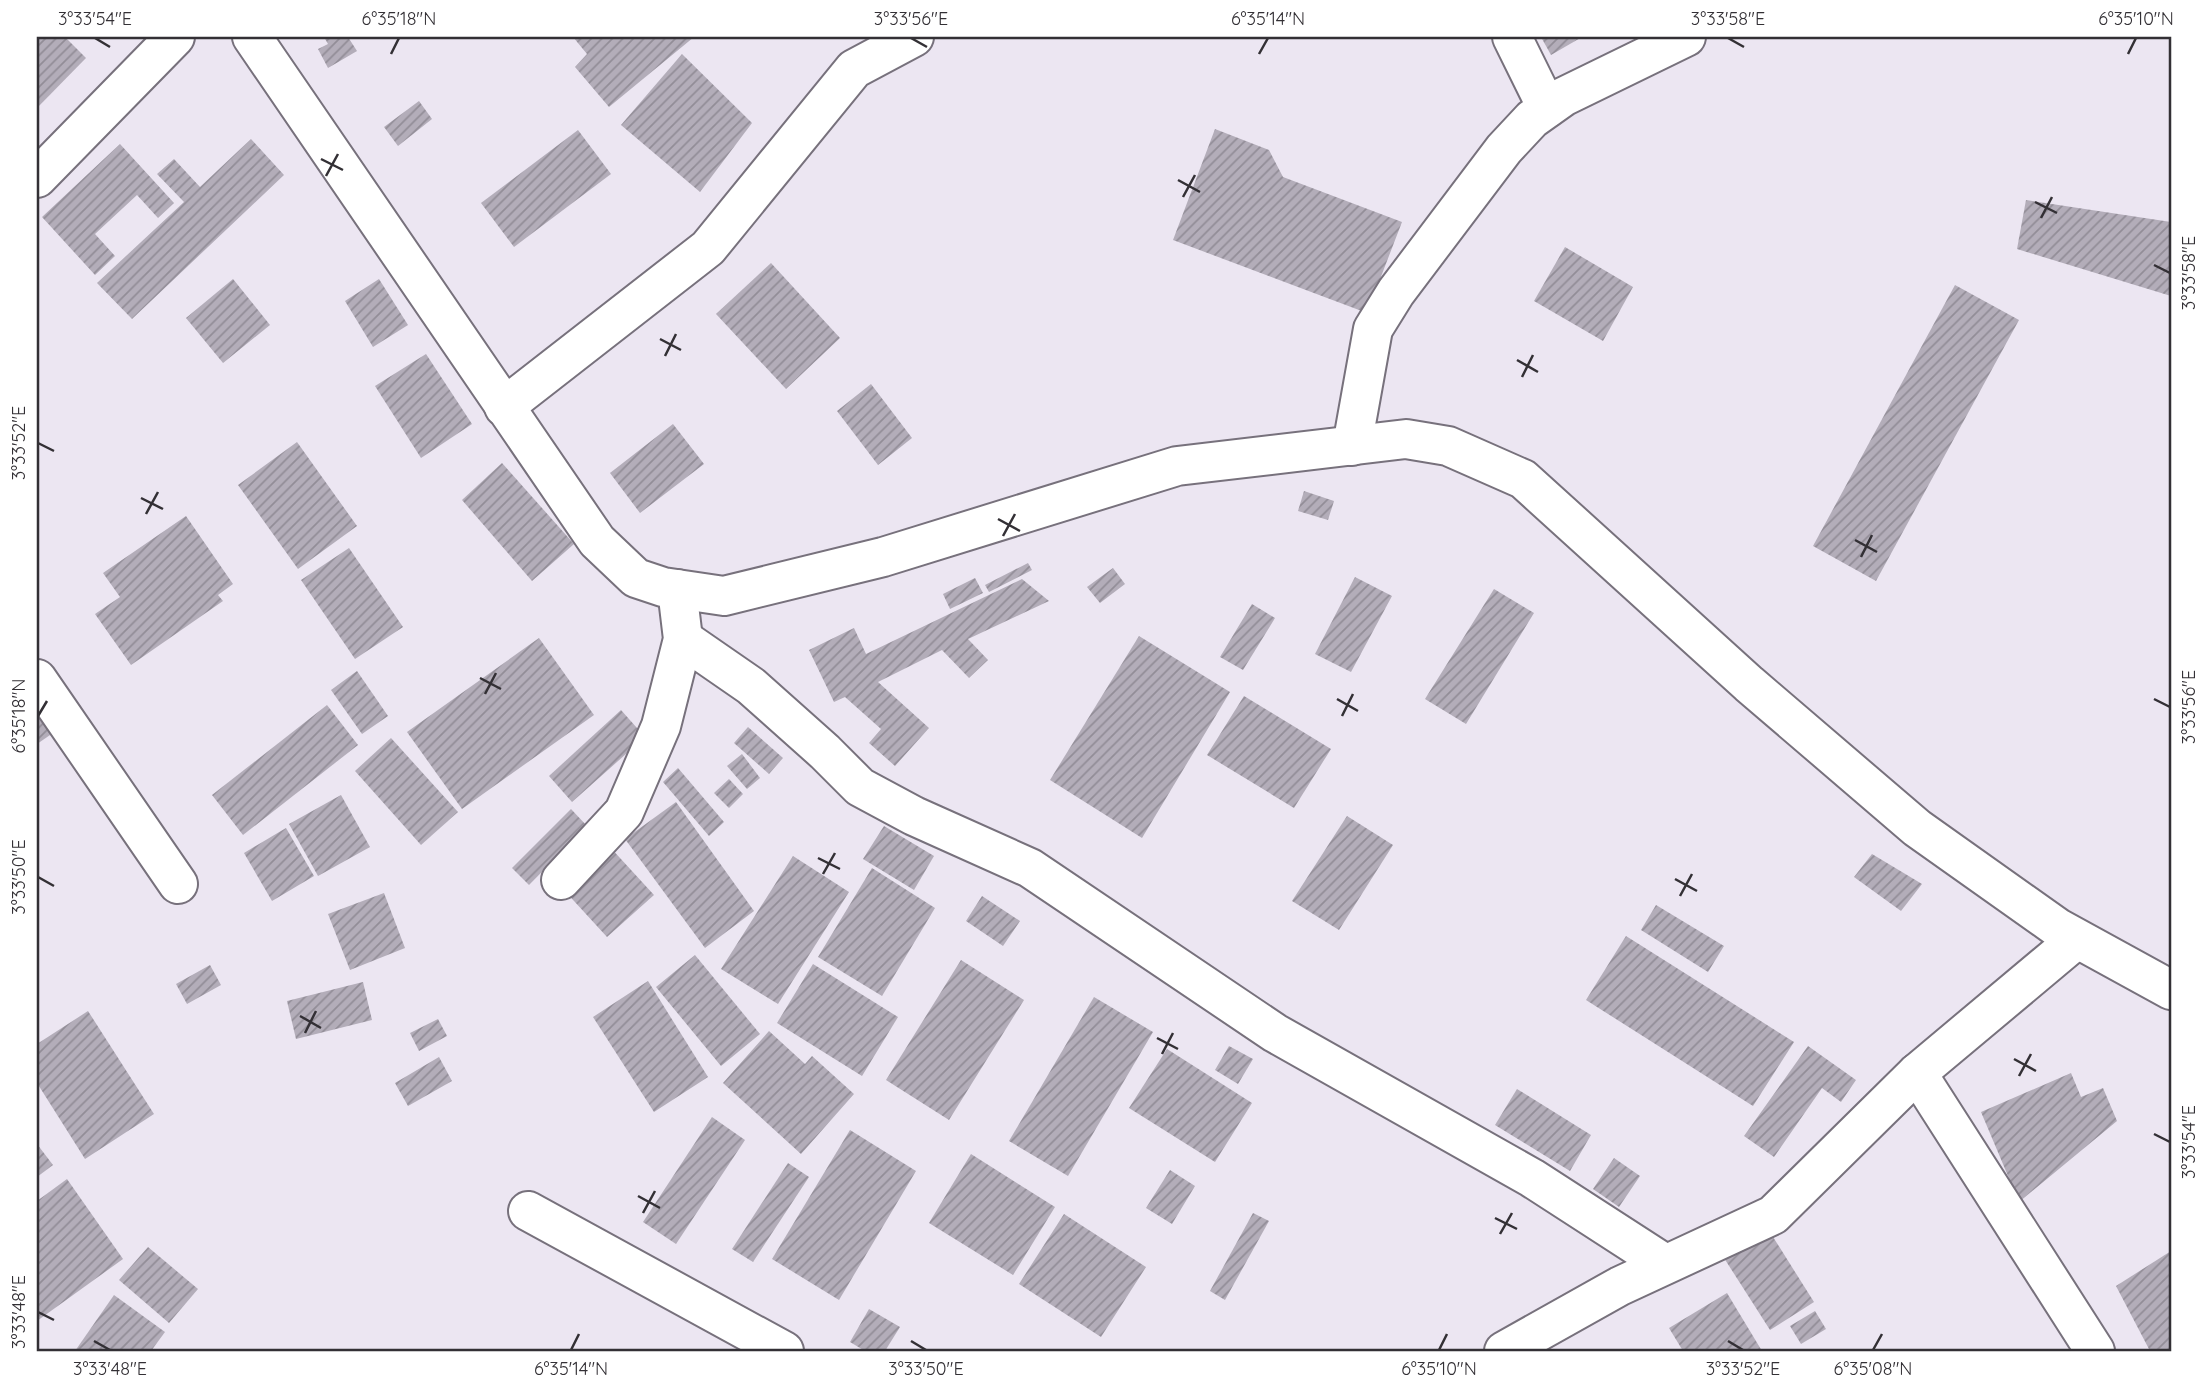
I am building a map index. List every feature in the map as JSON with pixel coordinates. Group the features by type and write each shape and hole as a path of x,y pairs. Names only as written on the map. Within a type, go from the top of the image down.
{"street":[{"path":"37,178 175,37"},
{"path":"252,37 597,541 636,578 663,587 724,596 883,557 1177,466 1406,439 1448,446 1523,479 1749,684 1917,828 2058,928 2171,990"},
{"path":"505,407 708,248 856,53 915,37"},
{"path":"1512,37 1547,108"},
{"path":"1352,446 1373,329 1396,292 1504,149 1532,119 1563,97 1686,37"},
{"path":"561,880 624,812 661,726 683,639 677,589"},
{"path":"683,639 751,686 825,751 860,787 914,816 1030,868 1275,1033 1532,1178 1665,1264"},
{"path":"37,679 178,884"},
{"path":"1504,1351 1620,1286 1773,1215 1917,1073 2077,939"},
{"path":"1917,1073 2095,1351"},
{"path":"528,1211 784,1351"}],"building":[{"path":"37,37 65,37 86,58 37,108"},
{"path":"324,37 348,37 357,51 328,68 318,49 328,44"},
{"path":"573,37 694,37 609,107 575,67 587,54"},
{"path":"1541,37 1582,37 1551,55"},
{"path":"682,54 752,123 700,192 621,125"},
{"path":"419,101 432,119 398,146 384,127"},
{"path":"1215,129 1269,150 1283,177 1402,222 1367,313 1173,240"},
{"path":"578,130 611,174 514,247 481,203"},
{"path":"251,139 284,175 132,319 97,283 184,202 157,174 174,159 200,187"},
{"path":"120,144 174,203 158,218 137,195 95,234 115,256 95,275 42,217"},
{"path":"2026,200 2171,222 2171,296 2017,249"},
{"path":"1565,247 1633,287 1603,341 1534,301"},
{"path":"771,263 840,338 786,389 716,314"},
{"path":"233,279 270,325 223,363 186,318"},
{"path":"379,279 408,325 373,347 345,301"},
{"path":"1955,285 2019,320 1876,581 1813,546"},
{"path":"426,354 472,424 421,458 375,386"},
{"path":"871,384 912,438 878,465 837,411"},
{"path":"673,424 704,464 640,513 610,473"},
{"path":"297,442 357,526 298,569 238,485"},
{"path":"502,463 574,544 532,581 462,500"},
{"path":"1304,491 1334,501 1328,520 1298,511"},
{"path":"186,516 233,584 218,595 223,601 131,665 95,614 120,597 103,573"},
{"path":"349,548 403,627 355,659 301,580"},
{"path":"1028,563 1032,570 989,592 985,585"},
{"path":"1113,568 1125,584 1100,603 1087,587"},
{"path":"1355,577 1392,596 1351,672 1315,654"},
{"path":"975,578 983,593 950,609 943,594"},
{"path":"1022,579 1049,601 968,639 988,660 969,678 942,650 878,682 929,728 895,766 869,743 881,729 845,697 834,702 809,650 854,628 866,654"},
{"path":"1494,589 1534,613 1466,724 1425,699"},
{"path":"1252,604 1275,618 1243,670 1220,657"},
{"path":"1139,636 1230,692 1142,838 1050,780"},
{"path":"539,638 594,715 462,809 407,732"},
{"path":"357,671 388,716 362,734 331,690"},
{"path":"1244,696 1331,749 1294,808 1207,755"},
{"path":"327,705 358,745 243,835 212,795"},
{"path":"37,709 53,733 37,744"},
{"path":"621,710 645,737 572,802 549,776"},
{"path":"748,727 783,758 769,774 734,743"},
{"path":"391,738 458,812 421,845 355,771"},
{"path":"742,754 760,778 747,789 727,766"},
{"path":"678,768 724,822 709,836 663,782"},
{"path":"729,779 743,794 729,808 714,793"},
{"path":"341,795 370,847 318,876 289,824"},
{"path":"676,802 754,911 705,948 625,839"},
{"path":"571,809 587,826 529,885 512,868"},
{"path":"1347,816 1393,845 1339,930 1292,901"},
{"path":"884,826 934,856 914,890 863,859"},
{"path":"286,828 314,876 272,901 244,853"},
{"path":"609,846 654,895 607,937 563,889"},
{"path":"1872,854 1922,884 1901,911 1854,877"},
{"path":"793,856 849,892 778,1004 721,969"},
{"path":"872,868 935,908 882,996 818,957"},
{"path":"384,893 405,948 350,970 328,914"},
{"path":"982,896 1020,921 1003,946 966,921"},
{"path":"1656,905 1724,946 1708,972 1641,930"},
{"path":"1626,936 1794,1042 1753,1106 1586,1000"},
{"path":"695,955 760,1034 721,1066 656,987"},
{"path":"961,960 1024,1000 949,1120 886,1080"},
{"path":"813,964 898,1017 862,1076 777,1023"},
{"path":"210,965 221,985 187,1004 176,984"},
{"path":"648,981 708,1077 654,1112 593,1017"},
{"path":"363,982 372,1020 296,1039 287,1001"},
{"path":"1094,997 1153,1032 1068,1176 1009,1141"},
{"path":"88,1011 154,1114 85,1159 37,1083 37,1044"},
{"path":"438,1019 447,1036 419,1051 410,1033"},
{"path":"769,1031 805,1064 812,1056 854,1094 801,1154 723,1083"},
{"path":"1229,1046 1253,1059 1238,1084 1215,1070"},
{"path":"1808,1046 1856,1080 1841,1102 1822,1088 1774,1157 1744,1136"},
{"path":"1167,1049 1252,1103 1215,1162 1129,1108"},
{"path":"439,1057 452,1081 408,1106 395,1083"},
{"path":"2071,1073 2081,1097 2103,1088 2117,1121 2019,1202 1981,1112"},
{"path":"1517,1089 1591,1135 1570,1171 1495,1125"},
{"path":"712,1117 745,1140 676,1244 643,1222"},
{"path":"850,1130 916,1171 839,1300 772,1259"},
{"path":"37,1144 53,1165 37,1177"},
{"path":"971,1154 1055,1207 1013,1275 929,1223"},
{"path":"1614,1158 1640,1176 1619,1207 1593,1189"},
{"path":"788,1163 809,1177 753,1262 732,1249"},
{"path":"1170,1170 1195,1186 1172,1224 1146,1208"},
{"path":"67,1179 123,1259 37,1321 37,1201"},
{"path":"1253,1213 1269,1221 1225,1300 1210,1291"},
{"path":"1064,1214 1146,1267 1101,1337 1019,1284"},
{"path":"1768,1229 1814,1302 1770,1330 1724,1258"},
{"path":"148,1247 198,1289 169,1323 119,1280"},
{"path":"2171,1251 2171,1351 2150,1351 2116,1286"},
{"path":"1727,1293 1762,1351 1683,1351 1669,1328"},
{"path":"114,1295 165,1332 151,1351 75,1351"},
{"path":"869,1309 900,1327 885,1351 865,1351 850,1342"},
{"path":"1815,1311 1826,1329 1801,1344 1790,1326"}]}
